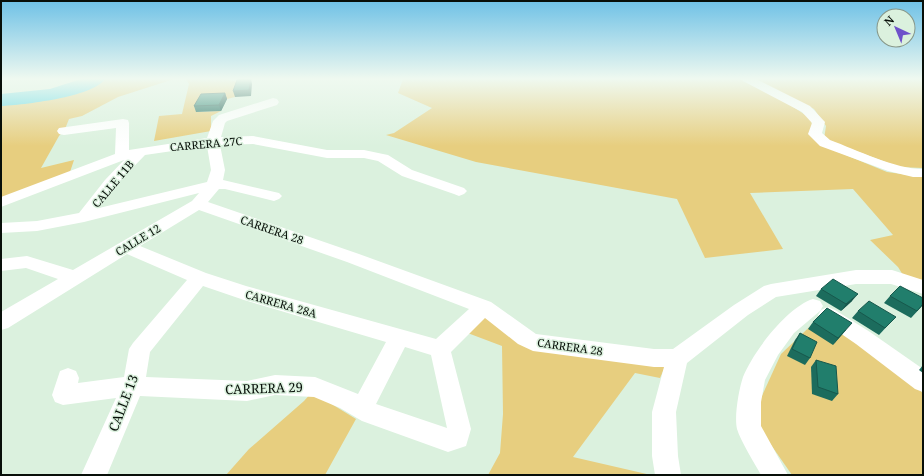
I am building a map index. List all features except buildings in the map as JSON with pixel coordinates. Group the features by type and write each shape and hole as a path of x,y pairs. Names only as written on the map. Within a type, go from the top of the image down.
{"street":[{"path":"791,101 806,109 818,122 815,134 825,143 893,168 914,173 923,173"},
{"path":"214,186 218,170 213,141 219,121 223,118 273,102"},
{"path":"64,131 123,123 122,156"},
{"name":"CARRERA 27C","path":"1,202 122,156 142,151 213,141 253,140 327,154 364,154 383,158 407,173 459,190"},
{"name":"CALLE 11B","path":"84,217 110,183 142,151"},
{"path":"1,228 37,226 84,217 225,184 274,196"},
{"name":"CALLE 12","path":"1,322 198,204 214,186"},
{"name":"CARRERA 28","path":"198,204 353,258 484,307 525,338 533,342 640,357 677,358"},
{"name":"CARRERA 28A","path":"126,247 199,278 244,293 440,349"},
{"path":"1,265 27,262 75,278"},
{"path":"668,475 665,456 664,412 677,358 741,310 771,291 863,277 892,277 923,287"},
{"name":"CALLE 13","path":"94,475 133,386 140,349 199,278"},
{"path":"790,288 813,306 863,338 923,382"},
{"path":"775,475 749,428 749,402 754,378 787,327 813,306"},
{"path":"440,349 484,307"},
{"path":"362,409 399,338"},
{"name":"CARRERA 29","path":"68,378 63,395 133,386 247,391 275,385 315,387 370,413 448,440 457,438 459,429 440,349"}],"shaded area":[{"path":"110,101 82,116 69,119 65,129 59,136 41,168 74,160 70,172 1,198 1,102"},
{"path":"185,101 222,101 196,112 221,111 211,116 211,131 154,141 159,116 182,114"},
{"path":"417,101 784,101 811,119 813,131 824,146 887,172 923,177 923,282 903,275 898,267 870,240 893,235 853,189 750,193 783,249 705,258 677,199 476,162 386,135 394,133 432,108"},
{"path":"798,101 923,101 923,168 899,167 824,139 826,126 814,109"},
{"path":"490,313 525,344 667,362 660,378 635,373 573,457 651,475 488,475 500,453 503,414 502,346 465,332"},
{"path":"822,315 894,369 923,393 923,475 792,475 762,432 756,409 781,354"},
{"path":"312,392 356,419 325,475 226,475 249,449 304,401"}]}
